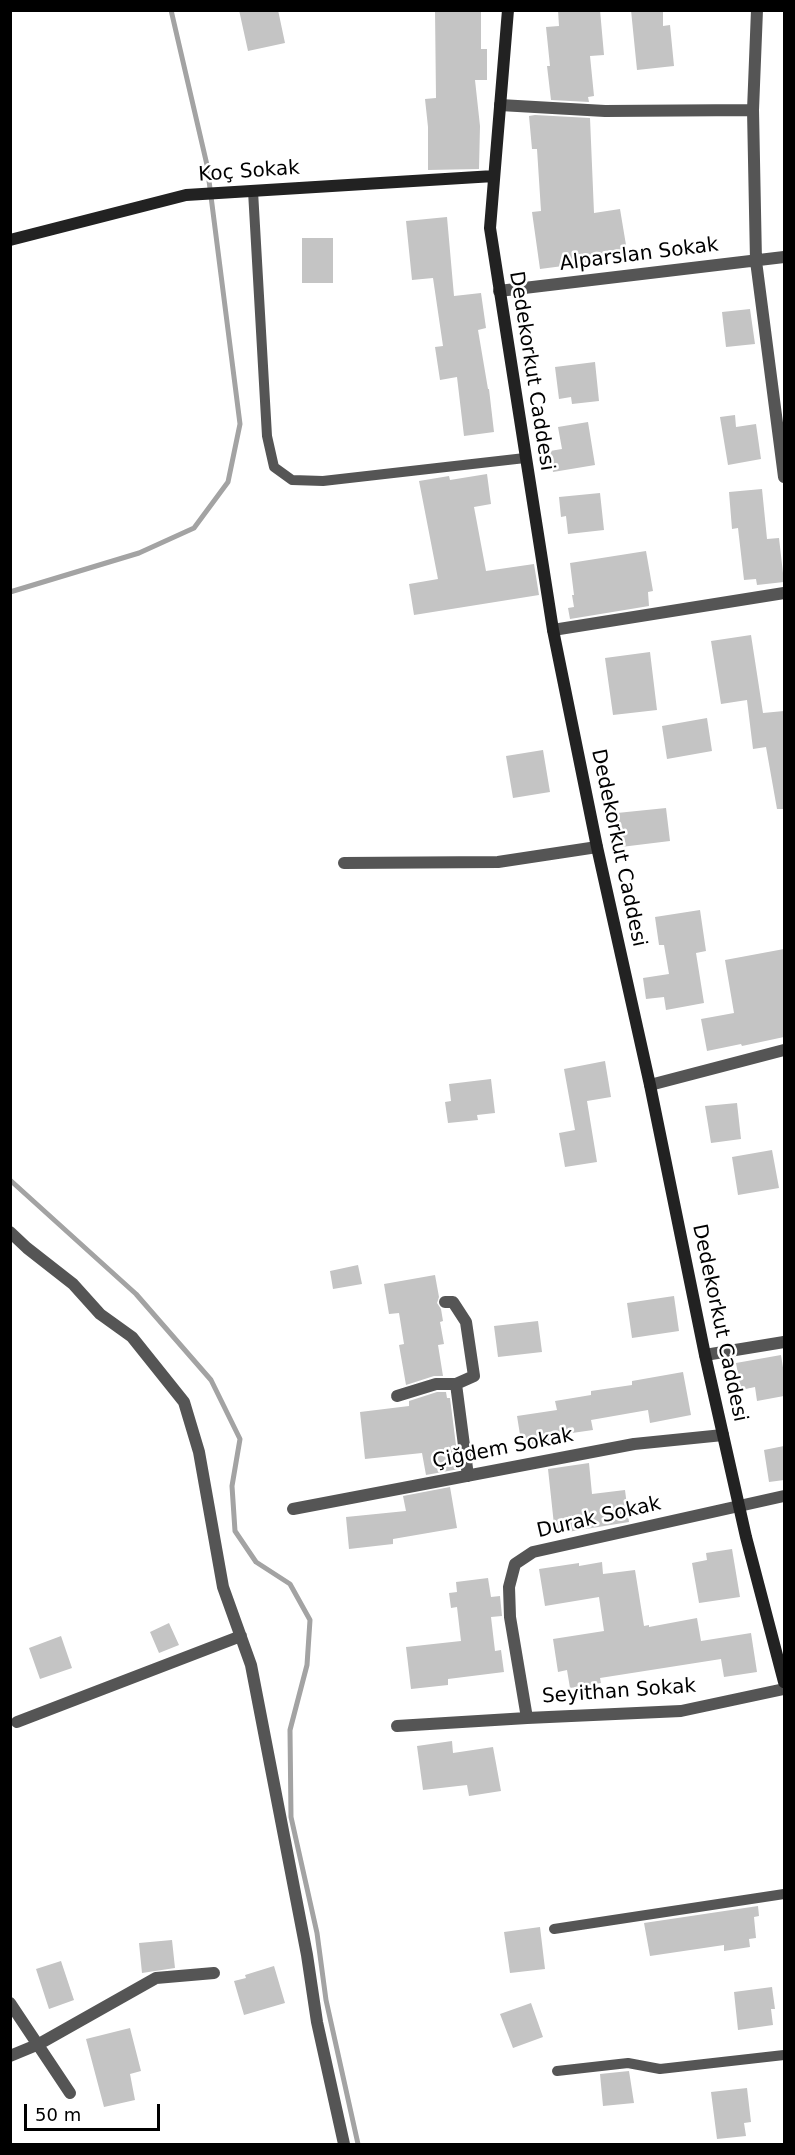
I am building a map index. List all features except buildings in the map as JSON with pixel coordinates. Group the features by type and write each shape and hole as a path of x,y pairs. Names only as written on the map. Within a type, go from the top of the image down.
{"street":[{"name":"Dedekorkut Caddesi","path":"508,10 490,228 553,630 705,1355 747,1537 784,1682"},
{"path":"757,10 753,110 756,261 784,477"},
{"path":"500,105 605,111 753,110"},
{"name":"Koç Sokak","path":"10,240 186,195 494,176"},
{"name":"Alparslan Sokak","path":"499,291 784,257"},
{"path":"553,630 784,593"},
{"path":"344,863 498,862 597,847"},
{"path":"650,1085 784,1050"},
{"path":"10,1232 73,1284 100,1314 132,1337 184,1402 199,1452 223,1587 251,1665 307,1954 317,2022 344,2145"},
{"path":"397,1396 436,1384 456,1384 474,1376 466,1322 453,1302 445,1302"},
{"path":"705,1355 784,1342"},
{"path":"456,1384 468,1476"},
{"name":"Çiğdem Sokak","path":"292,1509 634,1444 723,1435"},
{"path":"740,1505 784,1496"},
{"name":"Durak Sokak","path":"527,1718 510,1617 509,1587 515,1564 533,1552 740,1505"},
{"path":"13,1719 241,1636"},
{"name":"Seyithan Sokak","path":"397,1726 681,1711 784,1689"},
{"path":"10,2056 39,2044 156,1978 214,1973"},
{"path":"10,2003 70,2093"}],"lane":[{"path":"253,191 267,436 274,467 291,480 323,481 525,458"},
{"path":"554,1929 784,1894"},
{"path":"557,2071 628,2063 660,2069 784,2055"}],"waterway":[{"path":"10,592 139,553 194,528 228,482 240,424 207,165 171,10"},
{"path":"10,1180 136,1294 211,1380 240,1439 232,1486 235,1531 256,1562 290,1584 310,1620 307,1665 290,1730 291,1817 317,1933 326,2000 358,2144"}]}
